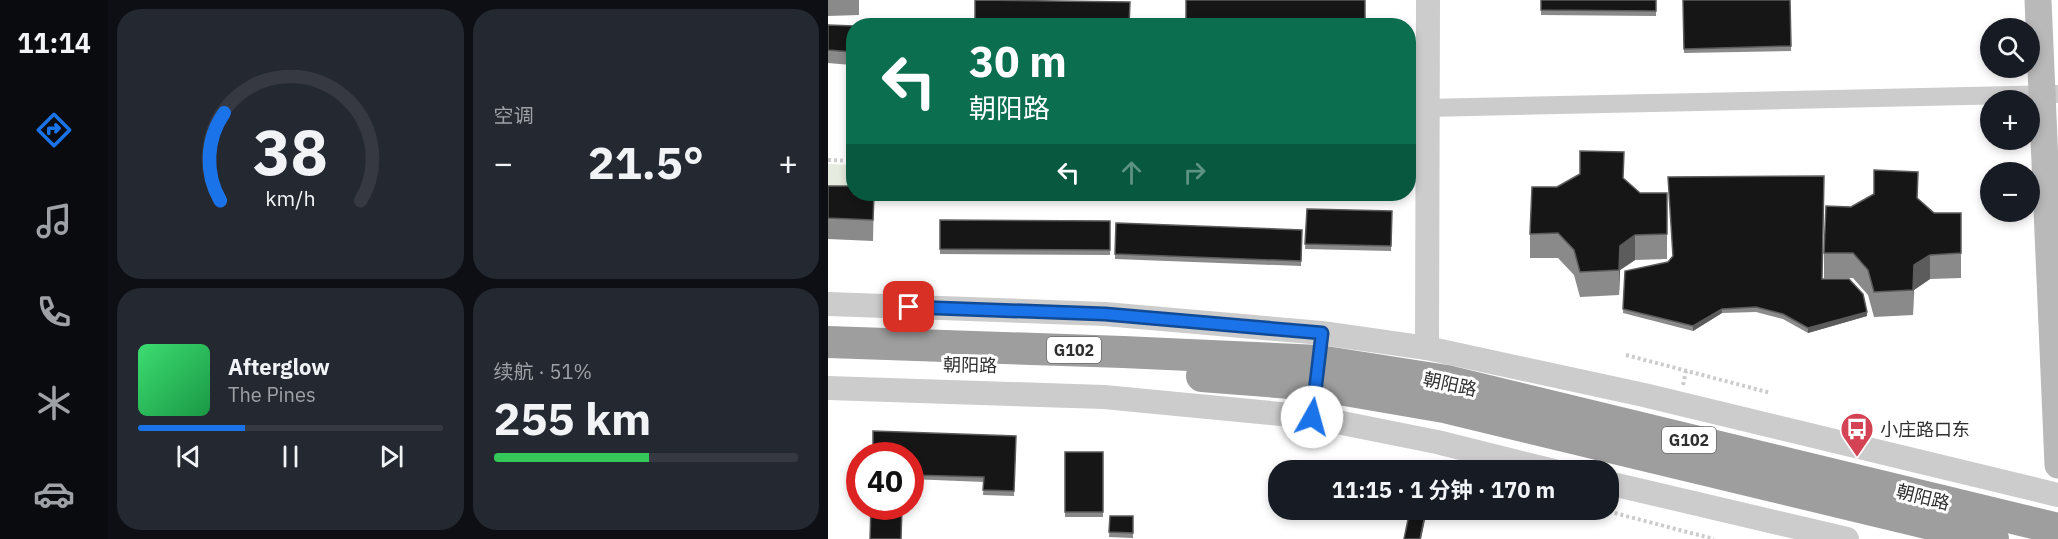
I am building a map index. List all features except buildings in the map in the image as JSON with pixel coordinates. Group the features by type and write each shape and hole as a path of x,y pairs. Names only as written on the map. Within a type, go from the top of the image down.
{"highway":[{"name":"朝阳路","path":"828,342 1319,360 1447,381 2058,529"},
{"name":"朝阳路","path":"828,362 1105,368 1319,360 1444,407 1994,539"}],"main road":[{"path":"2038,0 2050,93 2058,465"}],"street":[{"path":"1427,348 1428,0"},
{"path":"1428,108 2050,93"},
{"name":"朝阳路","path":"828,304 1105,314 1319,360 1427,348 1644,395 2058,495"},
{"path":"1312,417 1319,360"},
{"name":"朝阳路","path":"828,388 1104,397 1312,417 1437,442 1510,460"},
{"path":"1619,486 1846,539"}],"path":[{"path":"828,160 846,161"},
{"path":"1626,355 1771,393"},
{"path":"1619,514 1714,539"}],"shaded area":[{"path":"828,164 846,165 846,196 828,196"}],"place":[{"name":"小庄路口东","path":"1857,458"}],"route":[{"path":"909,307 1105,314 1322,333 1312,417"}]}
